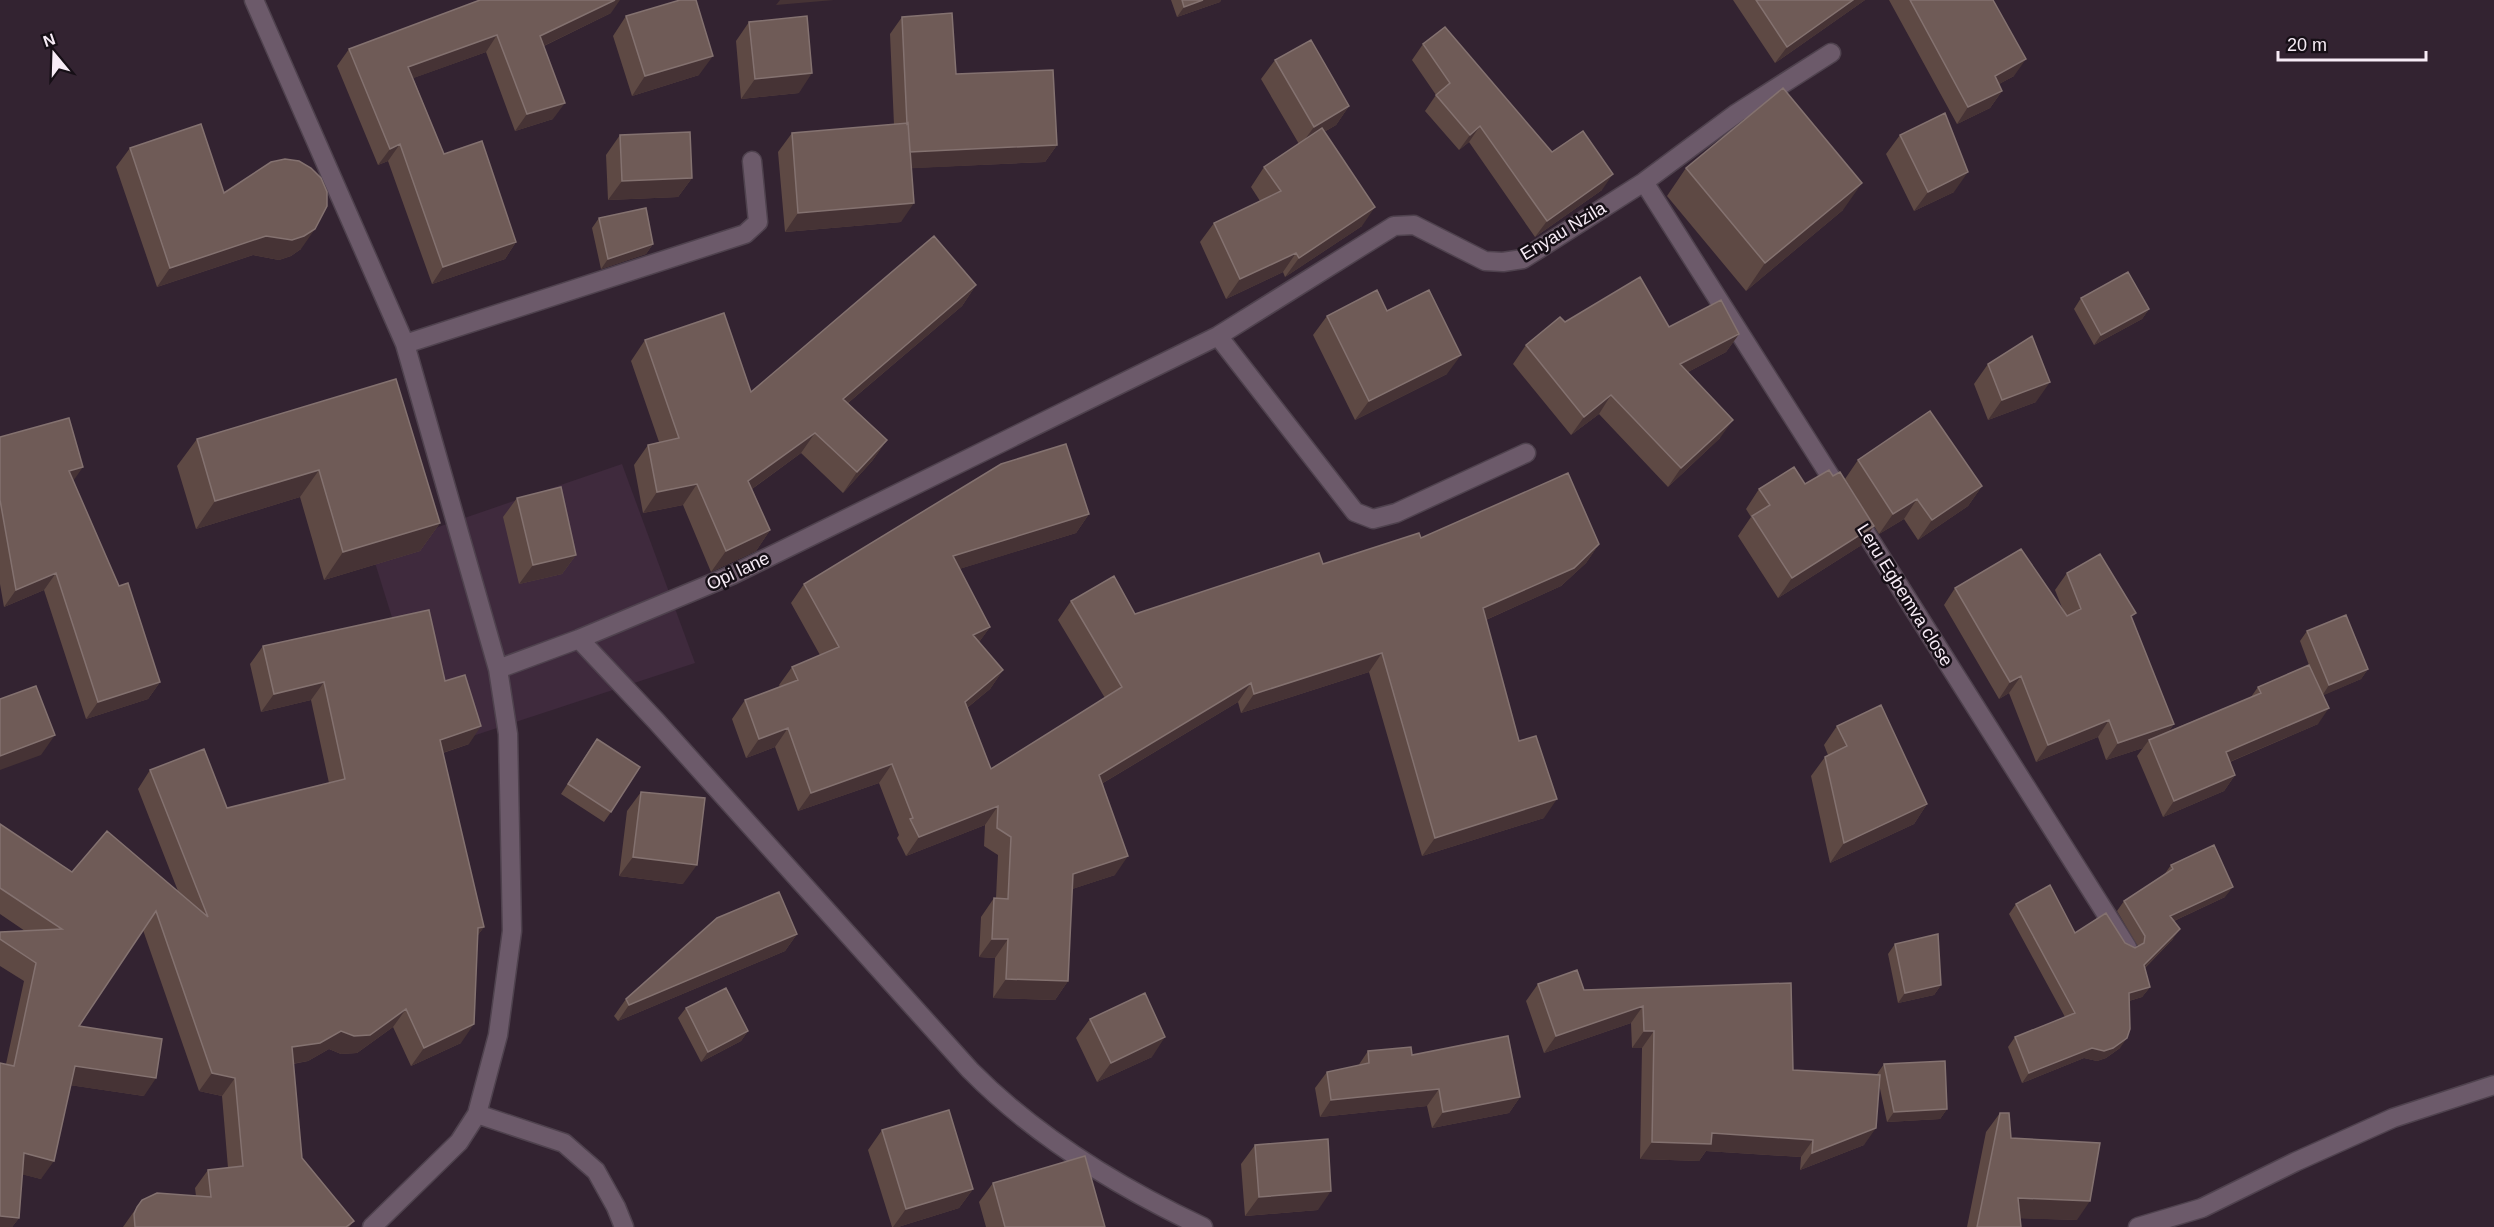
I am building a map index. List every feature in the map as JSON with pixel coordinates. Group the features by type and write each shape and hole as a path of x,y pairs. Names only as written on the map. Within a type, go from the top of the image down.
{"street":[{"path":"254,0 405,344 498,669 508,734 512,931 498,1035 477,1114 459,1143 372,1227"},
{"name":"Enyau Nzila","path":"971,457 1218,336 1394,226 1414,225 1485,261 1523,258 1644,182 1737,113 1831,53"},
{"path":"405,344 745,234 758,222 752,161"},
{"name":"Leru Egbemva close","path":"1644,182 2127,946"},
{"path":"1218,336 1355,512 1372,519 1396,513 1526,453"},
{"name":"Opi lane","path":"498,669 579,639 732,574 971,457"},
{"path":"579,639 657,722 970,1070 1002,1102 1043,1135 1148,1201 1203,1227"},
{"path":"2138,1227 2202,1208 2295,1162 2393,1118 2494,1085"},
{"path":"477,1114 564,1143 596,1171 624,1227"}],"shaded area":[{"path":"622,464 695,663 433,749 371,550"}],"building":[{"path":"480,0 615,0 540,36 565,103 527,114 497,35 408,67 444,154 482,141 516,242 443,267 400,144 390,149 349,49"},
{"path":"680,0 696,0 713,56 645,76 626,16"},
{"path":"1182,0 1203,0 1184,7"},
{"path":"1756,0 1853,0 1787,47"},
{"path":"1910,0 1993,0 2026,59 1995,76 2002,91 1968,107"},
{"path":"952,13 956,74 1053,70 1057,145 910,152 902,17"},
{"path":"807,16 812,73 755,79 749,22"},
{"path":"1445,27 1552,152 1583,131 1613,174 1547,221 1480,126 1470,135 1436,95 1450,83 1423,44"},
{"path":"1311,40 1349,106 1314,127 1275,60"},
{"path":"1783,88 1862,183 1765,263 1686,168"},
{"path":"1945,113 1968,172 1928,192 1900,135"},
{"path":"908,123 914,203 798,213 792,133"},
{"path":"201,124 224,193 271,162 285,159 299,161 311,168 321,178 327,192 327,206 315,229 292,240 266,236 170,268 130,148"},
{"path":"1322,128 1375,207 1299,258 1296,253 1240,279 1214,223 1281,191 1264,167"},
{"path":"690,132 692,178 622,181 620,135"},
{"path":"646,208 653,244 608,259 599,218"},
{"path":"934,236 976,285 843,399 887,440 857,472 815,433 748,481 770,530 726,551 697,484 657,492 648,445 679,438 645,340 724,313 751,392"},
{"path":"2128,272 2149,309 2101,335 2081,298"},
{"path":"1640,277 1669,327 1721,300 1739,334 1680,364 1733,420 1681,468 1611,395 1584,417 1526,345 1560,317 1565,322"},
{"path":"1377,290 1387,311 1429,290 1461,355 1369,401 1327,316"},
{"path":"2032,336 2050,382 2002,400 1988,364"},
{"path":"396,379 440,523 343,552 319,470 215,501 197,439"},
{"path":"1930,411 1982,486 1932,520 1917,499 1893,514 1858,460"},
{"path":"69,418 83,467 69,471 119,586 128,583 160,682 98,702 56,573 16,590 0,500 0,437"},
{"path":"1066,444 1089,514 953,556 990,627 973,635 1003,670 965,702 991,769 1122,687 1071,601 1114,576 1135,614 1319,553 1323,564 1419,533 1421,538 1568,473 1599,544 1574,568 1483,608 1519,741 1536,736 1557,799 1435,838 1382,653 1254,694 1251,683 1099,775 1128,856 1073,874 1068,981 1006,979 1008,939 992,939 994,898 1008,899 1011,837 997,828 998,806 919,837 910,819 913,818 892,764 811,793 788,728 759,739 745,700 798,680 792,667 839,647 804,584 1001,464"},
{"path":"1794,467 1805,484 1829,470 1833,476 1840,472 1874,526 1792,578 1752,516 1770,505 1759,489"},
{"path":"561,487 576,555 533,565 517,498"},
{"path":"2021,549 2067,616 2081,609 2067,573 2100,554 2136,613 2131,616 2174,724 2118,743 2109,720 2048,745 2021,676 2010,682 1955,588"},
{"path":"429,610 445,681 465,675 481,726 440,740 484,927 478,928 474,1024 424,1048 406,1009 370,1035 354,1036 341,1031 320,1043 292,1047 302,1158 354,1221 346,1227 135,1227 134,1214 142,1200 157,1193 211,1197 208,1170 243,1166 235,1078 212,1073 156,911 79,1026 162,1039 156,1078 75,1066 54,1161 24,1153 19,1218 0,1216 0,1063 14,1066 36,963 0,939 0,932 62,929 0,888 0,824 72,872 107,831 208,917 150,770 204,749 227,808 345,779 324,682 274,694 263,646"},
{"path":"2346,615 2368,669 2329,685 2307,631"},
{"path":"2309,665 2329,708 2226,752 2235,775 2174,801 2149,740 2261,693 2258,687"},
{"path":"36,686 55,735 0,756 0,699"},
{"path":"1881,705 1927,804 1844,843 1825,757 1847,746 1837,726"},
{"path":"597,739 640,767 611,812 568,784"},
{"path":"641,792 705,798 697,865 633,857"},
{"path":"2214,845 2233,887 2170,916 2180,929 2144,965 2150,987 2129,993 2130,1029 2127,1038 2113,1048 2104,1051 2092,1048 2029,1073 2015,1037 2075,1013 2016,904 2050,885 2075,933 2106,913 2125,943 2135,948 2144,943 2145,936 2124,901 2173,869 2171,865"},
{"path":"779,892 797,934 629,1005 626,999 717,918"},
{"path":"1938,934 1941,985 1905,993 1895,944"},
{"path":"1577,970 1584,990 1791,983 1793,1070 1880,1075 1876,1128 1812,1153 1813,1140 1712,1133 1711,1144 1652,1142 1654,1031 1644,1031 1643,1006 1556,1036 1538,984"},
{"path":"726,988 748,1031 708,1052 686,1008"},
{"path":"1145,993 1165,1037 1111,1063 1090,1019"},
{"path":"1508,1036 1520,1097 1443,1112 1439,1089 1331,1100 1327,1072 1369,1063 1368,1051 1411,1047 1412,1055"},
{"path":"1945,1061 1947,1109 1894,1112 1884,1064"},
{"path":"949,1110 973,1189 906,1209 882,1130"},
{"path":"2000,1113 2009,1113 2011,1138 2100,1143 2090,1201 2018,1198 2021,1227 1977,1227"},
{"path":"1328,1139 1331,1191 1259,1197 1255,1145"},
{"path":"1085,1156 1105,1227 1005,1227 993,1183"}]}
